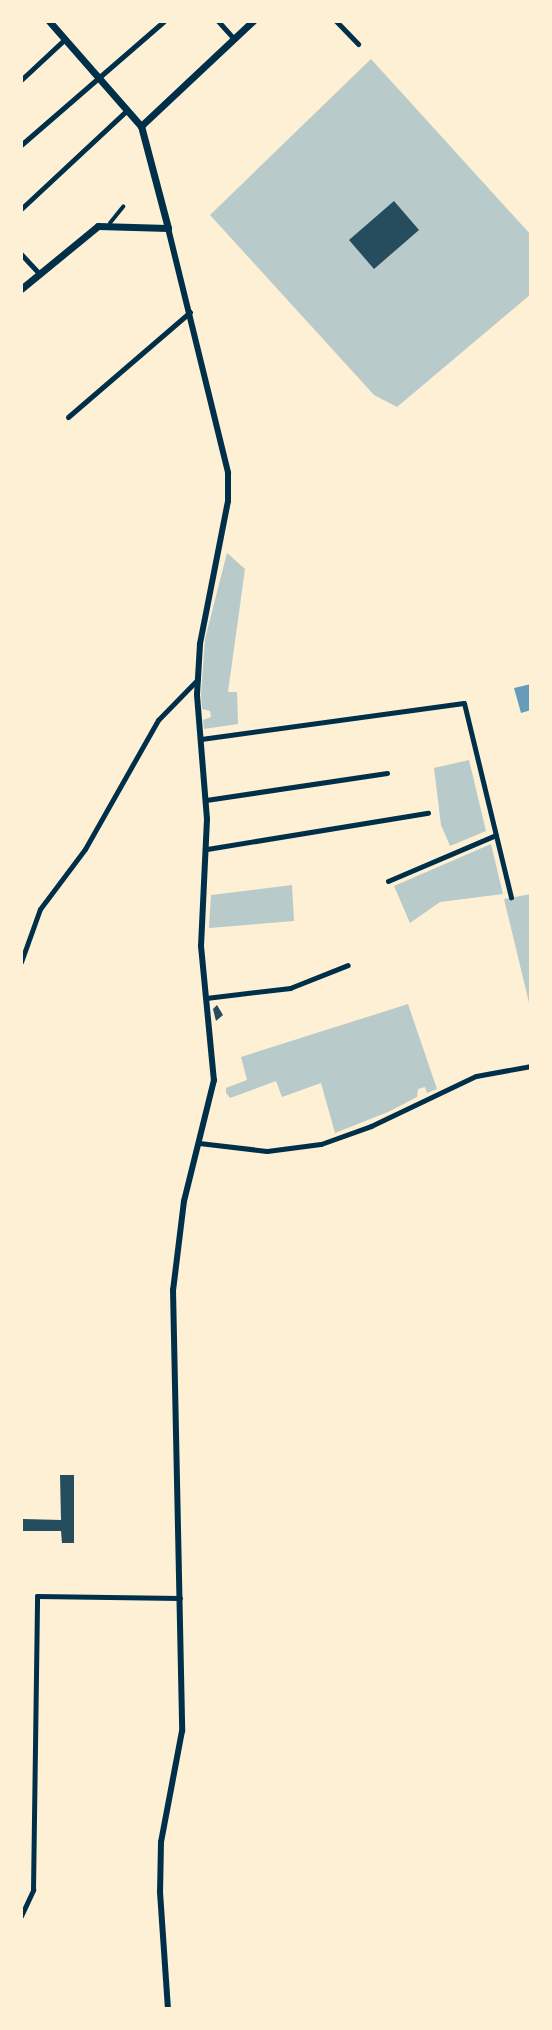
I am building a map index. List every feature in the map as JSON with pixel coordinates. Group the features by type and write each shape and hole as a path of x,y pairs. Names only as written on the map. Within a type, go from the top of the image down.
{"main road":[{"path":"21,289 86,233 110,223 157,231 168,228 141,126 49,21"},
{"path":"141,126 253,21"}],"street":[{"path":"21,145 97,75 164,21"},
{"path":"218,21 234,39"},
{"path":"336,21 358,44"},
{"path":"21,80 65,39"},
{"path":"21,209 127,110"},
{"path":"110,223 123,207"},
{"path":"168,228 228,472 228,501 200,644 198,679 207,849 201,946 214,1080 184,1201 173,1290 181,1731 161,1842 160,1892 168,2009"},
{"path":"21,254 39,273"},
{"path":"68,417 190,312"},
{"path":"21,962 40,909 85,849 158,720 198,679"},
{"path":"201,739 464,703 511,897"},
{"path":"206,800 387,773"},
{"path":"207,849 428,813"},
{"path":"388,881 496,835"},
{"path":"206,998 290,988 348,965"},
{"path":"199,1143 267,1151 321,1144 371,1126 476,1076 531,1066"},
{"path":"21,1916 33,1889 37,1596 180,1598"}],"shaded area":[{"path":"371,59 531,235 531,294 397,407 374,395 210,215"},
{"path":"227,553 245,569 228,692 237,692 238,724 204,729 203,720 211,717 210,711 202,709 205,639"},
{"path":"469,760 486,831 450,846 441,825 434,768"},
{"path":"491,844 503,894 440,902 410,923 394,886"},
{"path":"292,885 294,921 209,928 211,895"},
{"path":"531,894 531,1011 504,899"},
{"path":"408,1004 437,1089 427,1093 425,1087 418,1089 417,1097 335,1133 321,1083 282,1097 276,1081 230,1098 226,1093 226,1088 247,1080 241,1057"}],"water":[{"path":"531,684 531,710 521,713 514,688"}],"building":[{"path":"394,201 419,230 374,269 349,240"},
{"path":"217,1005 223,1015 216,1021 213,1009"},
{"path":"60,1475 74,1475 74,1543 62,1543 61,1531 23,1531 23,1519 61,1520"}]}
